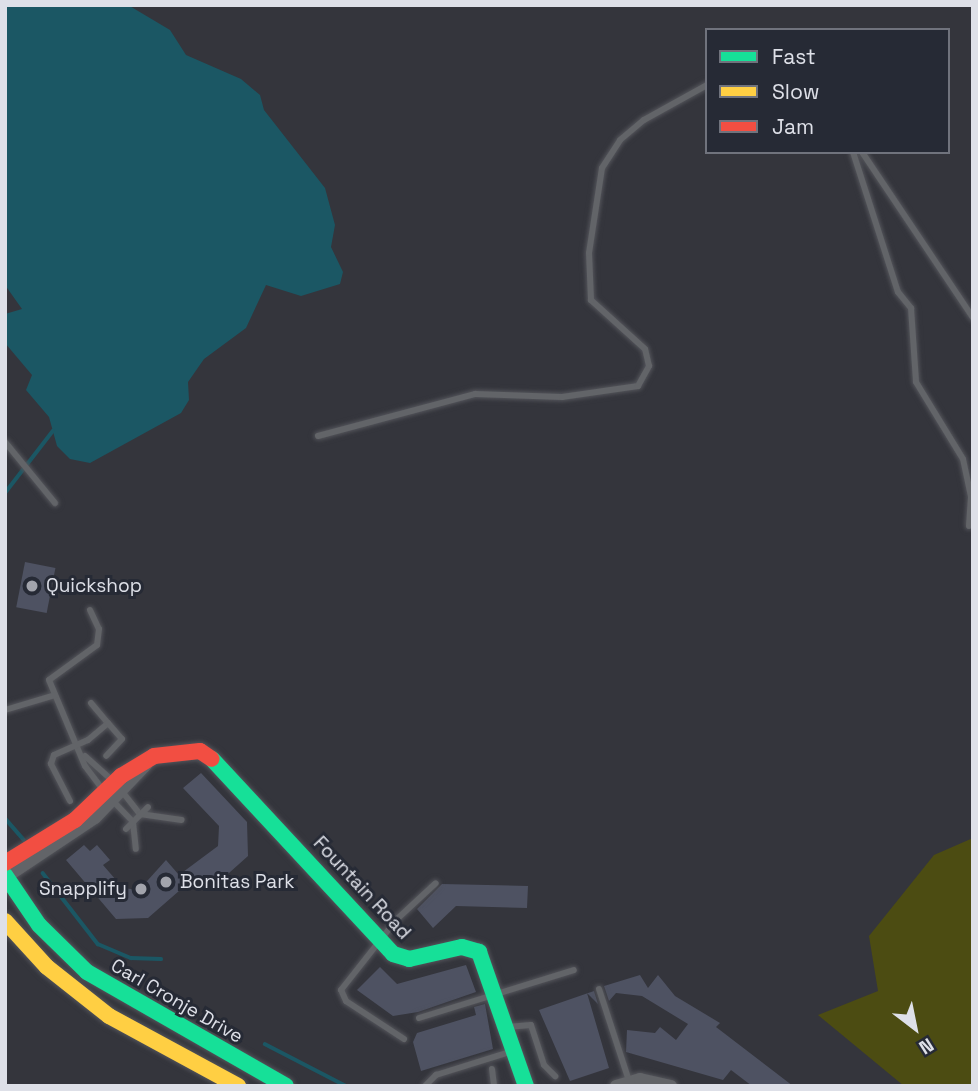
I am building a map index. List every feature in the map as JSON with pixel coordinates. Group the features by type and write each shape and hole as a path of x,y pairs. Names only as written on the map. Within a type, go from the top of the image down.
{"street":[{"name":"Fountain Road","path":"6,873 114,792 154,757 192,749 219,763 381,943 409,960 474,949 486,962 526,1086"},
{"name":"Carl Cronje Drive","path":"6,873 39,925 87,972 286,1086"},
{"path":"5,921 47,967 109,1016 238,1086"},
{"path":"616,1086 629,1081 671,1086"}],"lane":[{"path":"318,436 475,394 562,397 638,386 648,372 645,349 591,300 589,253 601,168 620,140 705,86"},
{"path":"854,154 898,292 911,308 916,382 962,459 971,497 969,526"},
{"path":"863,154 973,318"},
{"path":"5,442 55,503"},
{"path":"90,610 97,645 49,680 85,756 114,792 133,822 135,849"},
{"path":"5,710 55,695"},
{"path":"91,703 122,740 106,756"},
{"path":"70,802 51,759 108,723"},
{"path":"85,756 85,766 140,814 182,820"},
{"path":"126,828 148,807"},
{"path":"404,1039 342,994 345,981 436,883"},
{"path":"419,1018 575,970"},
{"path":"599,989 629,1081"},
{"path":"507,1027 531,1025 544,1065 555,1076"},
{"path":"425,1086 436,1075 515,1051"},
{"path":"492,1069 494,1086"}],"shaded area":[{"path":"973,838 973,1086 904,1086 818,1015 878,991 869,936 934,855"}],"water":[{"path":"5,5 128,5 170,30 186,55 241,79 260,95 264,110 325,188 335,225 331,247 343,272 340,284 301,296 266,285 246,328 204,359 188,382 189,400 181,413 90,463 70,459 57,446 49,417 26,390 32,375 5,343 5,314 22,309 5,285"}],"building":[{"path":"25,562 55,568 47,613 16,607"},
{"path":"201,773 247,822 248,856 210,890 195,877 148,918 116,919 66,860 84,845 90,851 97,845 110,860 103,865 123,888 139,890 166,860 179,875 218,846 219,826 183,788"},
{"path":"442,884 528,886 527,908 456,906 433,928 417,909"},
{"path":"466,965 476,992 418,1012 393,1016 357,990 380,967 397,984"},
{"path":"640,975 648,988 658,975 675,996 720,1023 716,1027 793,1086 752,1086 731,1070 723,1080 626,1052 627,1030 655,1033 660,1027 676,1040 688,1024 642,996 616,993 609,1001 604,986"},
{"path":"594,991 598,1004 587,993"},
{"path":"587,993 609,1068 570,1081 539,1010"},
{"path":"485,1004 493,1049 421,1071 413,1042 417,1033 476,1015 474,1007"}],"waterway":[{"path":"5,493 53,431"},
{"path":"5,818 24,840"},
{"path":"43,873 98,944 131,958 161,959"},
{"path":"265,1044 346,1086"}],"traffic: fast":[{"path":"212,759 393,954 409,959 462,947 479,952 526,1086"},
{"path":"5,875 39,925 87,972 286,1086"}],"traffic: slow":[{"path":"5,921 47,967 109,1016 238,1086"}],"traffic: jam":[{"path":"5,863 75,820 121,776 154,756 200,751 212,759"}],"place":[{"name":"Quickshop","path":"32,586"},
{"name":"Bonitas Park","path":"166,882"},
{"name":"Snapplify","path":"141,889"}]}
